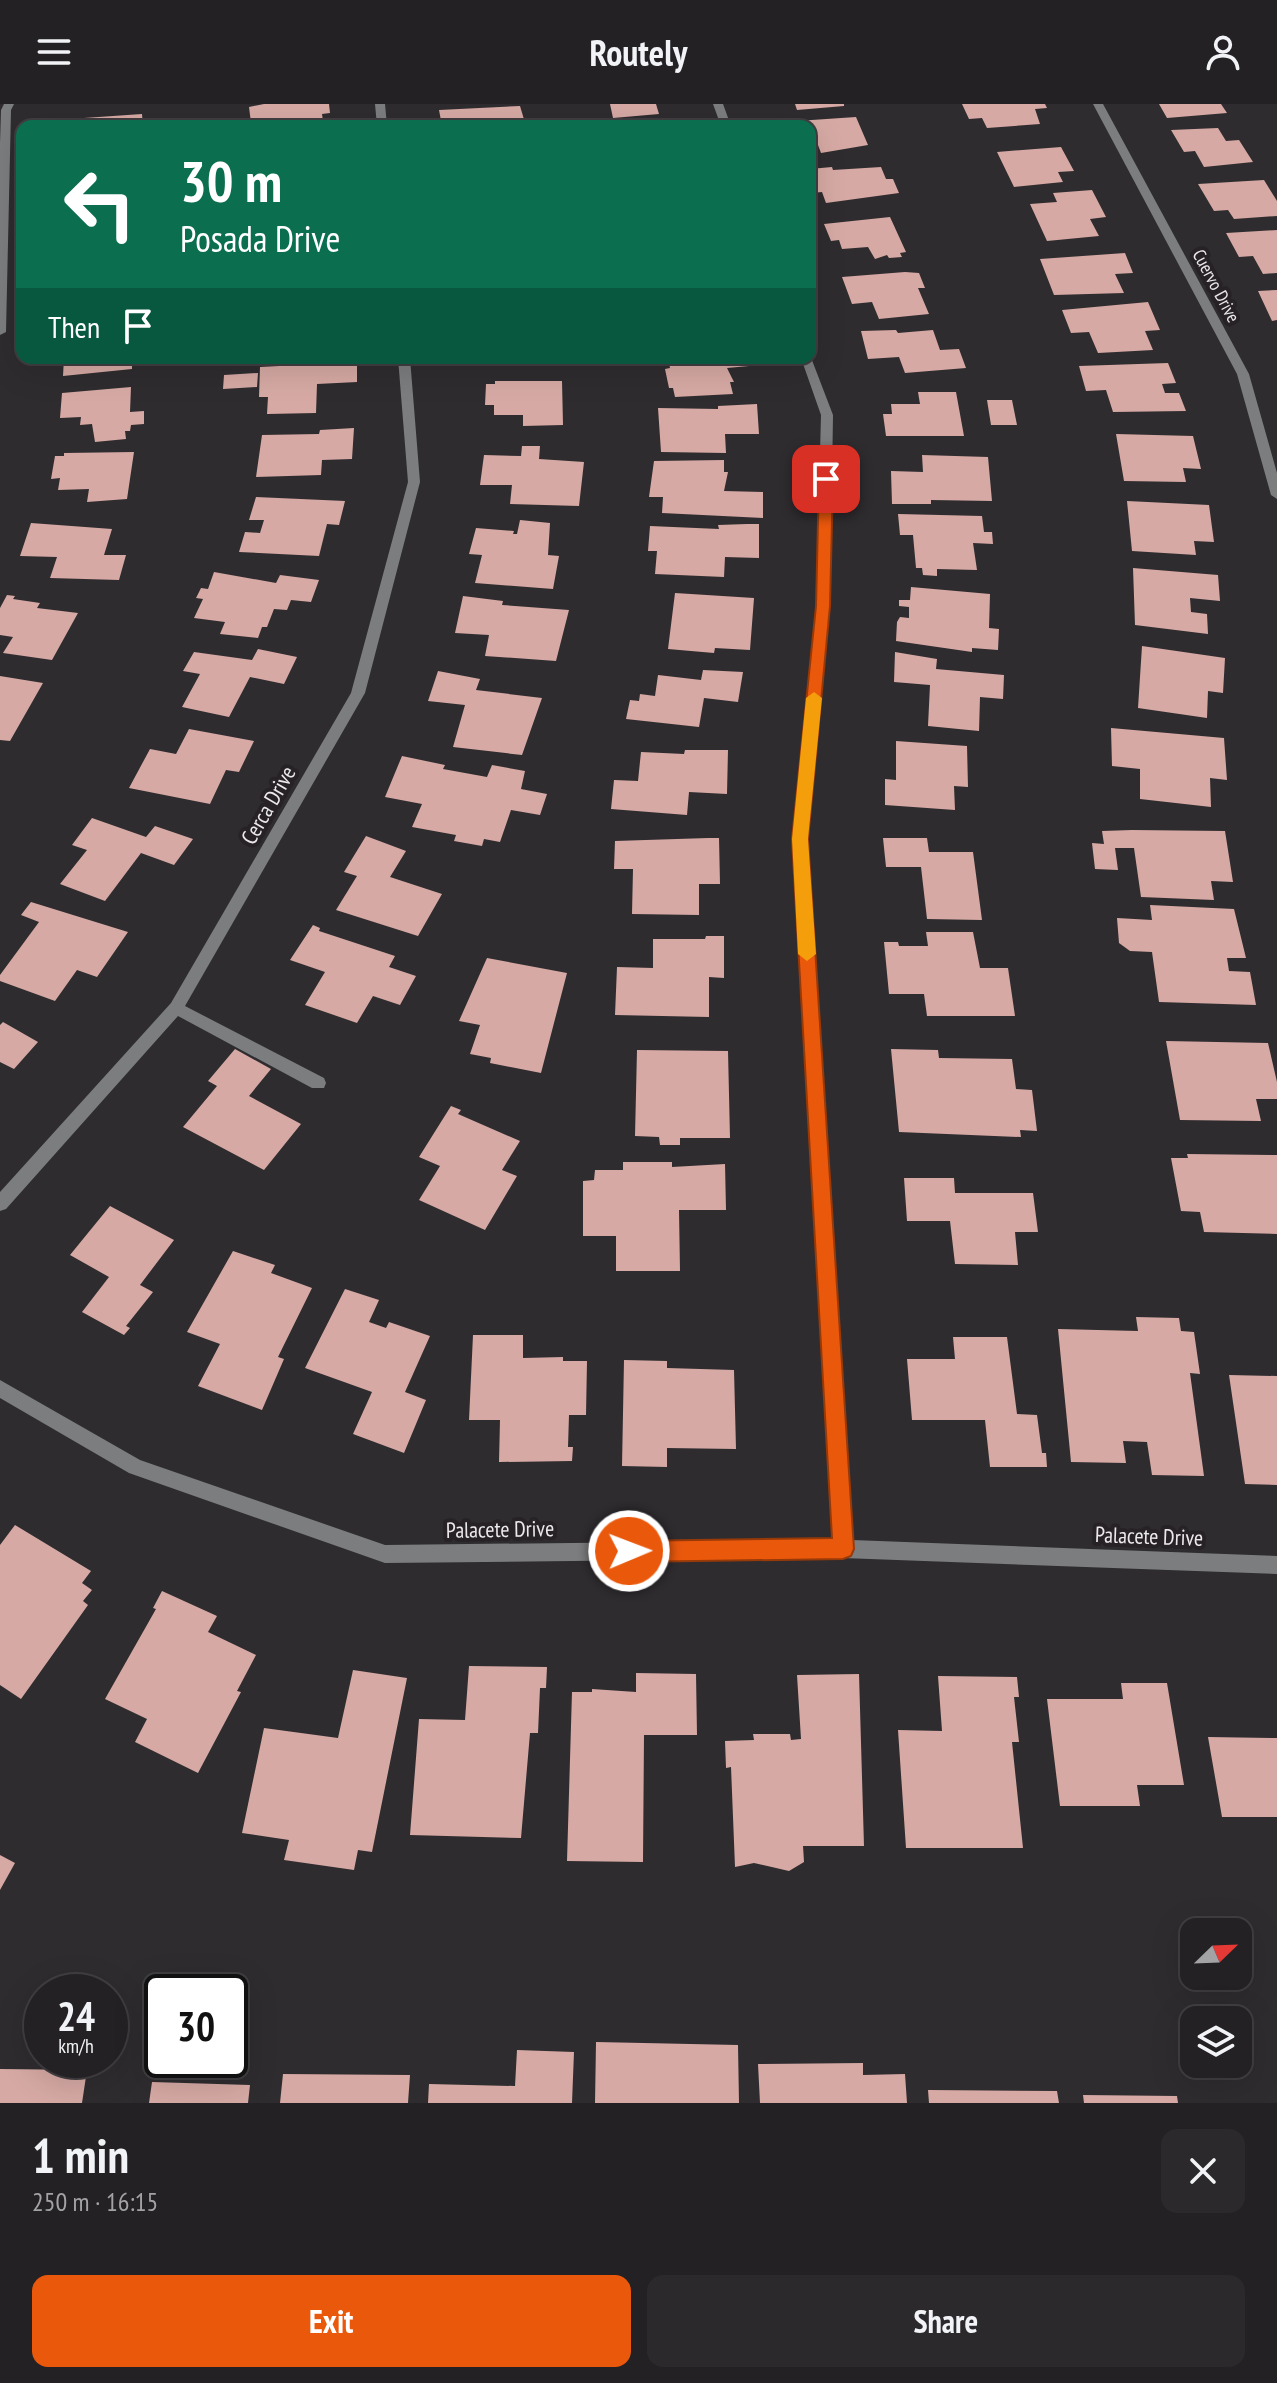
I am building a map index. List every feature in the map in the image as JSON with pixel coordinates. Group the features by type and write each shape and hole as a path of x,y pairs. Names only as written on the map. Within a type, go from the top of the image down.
{"street":[{"name":"Cuervo Drive","path":"1098,104 1243,374 1277,495"},
{"path":"0,332 5,108"},
{"name":"Cerca Drive","path":"0,1204 176,1008 358,693 414,482 404,364"},
{"path":"809,364 827,415 823,606 800,839 843,1549"},
{"path":"176,1008 318,1083"},
{"name":"Palacete Drive","path":"0,1388 135,1467 385,1554 843,1549 1277,1565"}],"building":[{"path":"264,104 329,104 330,113 322,114 323,120 251,120 249,107"},
{"path":"610,104 656,104 659,114 613,118"},
{"path":"795,104 844,104 844,106 797,110"},
{"path":"962,104 1045,104 1047,108 1035,109 1040,124 987,128 982,118 969,119"},
{"path":"1159,104 1221,104 1227,113 1167,118"},
{"path":"520,106 524,120 441,120 439,110"},
{"path":"142,114 142,120 75,120"},
{"path":"856,117 868,145 821,153 816,145 816,120 812,120"},
{"path":"1218,128 1226,141 1239,140 1253,162 1204,167 1195,151 1184,152 1171,130"},
{"path":"1061,147 1074,171 1058,172 1063,182 1014,187 997,152"},
{"path":"881,167 886,179 893,179 899,193 826,203 822,192 816,193 816,168"},
{"path":"1264,180 1277,201 1277,216 1234,219 1228,210 1214,211 1198,184"},
{"path":"1092,190 1106,217 1090,219 1099,236 1047,241 1030,204 1057,202 1053,193"},
{"path":"890,217 906,252 900,253 902,257 889,258 887,255 875,259 868,247 842,249 839,240 831,241 824,224"},
{"path":"1277,230 1277,273 1263,274 1253,256 1239,257 1226,233"},
{"path":"1125,253 1133,273 1115,274 1124,293 1054,295 1040,259"},
{"path":"919,273 925,288 918,288 929,314 879,319 872,302 852,304 842,277"},
{"path":"1277,290 1277,320 1272,321 1258,291"},
{"path":"1148,302 1160,330 1145,331 1153,350 1098,353 1089,332 1071,333 1062,310"},
{"path":"896,330 898,333 933,330 940,350 959,349 966,368 905,373 899,357 868,359 861,331"},
{"path":"1168,363 1176,383 1162,384 1165,393 1179,393 1186,411 1113,412 1106,390 1086,391 1079,366"},
{"path":"64,364 132,364 132,369 63,376"},
{"path":"357,364 357,382 317,384 316,413 267,414 268,397 259,397 260,367"},
{"path":"669,364 749,366 727,368 734,382 730,382 733,394 675,397 673,388 669,388 665,369 670,368"},
{"path":"258,373 257,387 223,389 224,375"},
{"path":"495,381 562,381 563,425 523,426 523,415 494,415 494,405 485,405 486,384 495,384"},
{"path":"131,387 130,412 144,411 144,424 131,425 130,431 125,431 126,439 95,442 92,424 80,425 81,417 60,418 62,393"},
{"path":"918,392 956,392 964,436 886,436 883,414 892,414 891,404 920,404"},
{"path":"987,400 1012,400 1017,425 991,425"},
{"path":"757,404 759,434 725,434 726,453 661,452 658,408 718,409 718,406"},
{"path":"354,428 352,459 322,460 321,475 256,477 262,435 319,434 320,430"},
{"path":"1116,434 1193,436 1201,469 1183,468 1186,482 1124,481"},
{"path":"522,446 540,446 539,459 584,462 579,506 510,504 512,485 480,485 484,455 521,456"},
{"path":"134,452 127,499 87,502 89,489 58,490 60,478 51,479 55,456 64,456 64,453"},
{"path":"922,455 988,457 992,501 931,500 931,504 892,504 891,471 923,472"},
{"path":"724,460 724,472 728,472 724,491 763,492 763,518 662,513 663,497 649,497 654,461"},
{"path":"256,497 345,501 339,525 327,524 319,556 239,552 245,532 260,533 264,520 249,520"},
{"path":"1127,501 1209,505 1214,542 1194,541 1196,555 1132,551"},
{"path":"898,514 982,516 984,532 992,532 993,544 973,543 977,570 937,569 937,576 923,575 922,568 916,568 913,535 900,535"},
{"path":"520,520 550,523 548,555 559,556 553,589 475,583 482,555 469,554 476,528 514,531 513,534 517,534"},
{"path":"31,523 112,529 104,555 126,555 119,580 50,578 57,557 20,556"},
{"path":"759,524 759,558 725,557 724,577 655,574 657,551 648,551 650,526 719,529 718,525"},
{"path":"1133,568 1218,575 1220,601 1190,598 1191,612 1207,614 1208,634 1135,625"},
{"path":"214,572 276,583 280,575 319,580 311,602 291,600 287,610 274,609 267,627 262,627 258,638 220,634 225,622 194,618 203,599 196,598 201,588 208,589"},
{"path":"911,587 990,594 989,628 999,629 998,650 972,648 972,652 896,641 897,622 900,617 909,618 909,607 899,606 899,600 910,600"},
{"path":"675,593 754,598 750,650 715,648 714,653 668,649"},
{"path":"7,595 15,596 13,599 40,603 37,608 78,613 52,660 3,653 13,637 0,635 0,608"},
{"path":"463,596 503,601 502,605 569,610 556,661 485,656 489,635 455,633"},
{"path":"1142,646 1225,658 1223,693 1208,691 1207,718 1138,708"},
{"path":"258,649 297,657 284,684 250,677 229,717 182,707 200,674 183,671 194,652 252,660"},
{"path":"895,652 937,659 936,669 1004,675 1003,699 980,697 979,731 928,726 930,685 894,682"},
{"path":"703,670 743,672 738,702 704,698 699,727 626,719 630,700 639,701 640,694 655,696 658,675 701,680"},
{"path":"438,671 480,679 476,690 542,698 522,755 453,747 465,705 428,701"},
{"path":"0,676 43,683 10,741 0,740"},
{"path":"1111,728 1224,738 1227,780 1210,778 1211,807 1140,799 1140,769 1112,766"},
{"path":"189,729 254,741 239,772 226,770 210,804 129,788 150,749 176,754"},
{"path":"896,741 967,746 968,787 954,786 955,810 885,805 885,779 896,780"},
{"path":"685,750 728,750 727,794 689,792 687,815 611,809 614,780 638,781 641,752 684,754"},
{"path":"402,756 445,765 443,769 487,777 492,765 525,771 521,789 547,794 540,815 511,810 500,842 484,839 482,846 454,841 456,835 412,827 422,804 385,797"},
{"path":"92,818 146,837 155,826 193,839 174,865 141,853 105,901 60,884 87,850 72,845"},
{"path":"1102,831 1225,831 1233,882 1211,881 1214,900 1141,897 1134,848 1115,848 1118,870 1095,869 1092,843 1104,844"},
{"path":"366,836 406,851 390,877 442,894 418,936 336,910 357,876 344,872"},
{"path":"719,838 720,884 699,884 699,915 632,914 633,869 614,869 615,841"},
{"path":"883,838 927,838 929,852 973,852 982,920 927,919 921,867 886,867"},
{"path":"31,902 128,932 97,977 77,970 55,1001 0,981 0,975 39,922 21,915"},
{"path":"1150,905 1234,909 1246,958 1227,958 1229,971 1250,972 1256,1005 1159,1002 1152,952 1130,951 1119,943 1117,918 1152,920"},
{"path":"313,925 320,928 319,931 395,956 389,967 416,976 400,1005 373,996 357,1023 305,1005 325,972 290,960"},
{"path":"926,932 973,932 980,968 1008,968 1015,1016 927,1016 924,994 889,994 884,942 898,942 899,946 928,946"},
{"path":"706,936 724,936 724,978 709,977 709,1017 615,1015 617,967 653,968 653,939 705,939"},
{"path":"487,958 567,973 541,1073 490,1063 491,1058 470,1054 480,1025 459,1021"},
{"path":"3,1022 38,1042 14,1069 0,1062 0,1025"},
{"path":"1166,1041 1268,1043 1277,1082 1277,1099 1256,1099 1261,1121 1180,1120"},
{"path":"235,1049 271,1069 249,1096 301,1124 264,1170 183,1127 217,1086 208,1081"},
{"path":"891,1049 938,1050 939,1058 1012,1059 1016,1089 1032,1090 1037,1131 1020,1130 1021,1137 899,1132"},
{"path":"637,1050 728,1051 730,1138 680,1138 680,1145 660,1145 659,1137 635,1136"},
{"path":"451,1106 461,1110 458,1114 520,1141 502,1170 517,1176 485,1230 419,1200 440,1166 419,1157"},
{"path":"1187,1154 1277,1155 1277,1234 1204,1232 1200,1212 1181,1211 1171,1158 1188,1158"},
{"path":"623,1162 672,1162 672,1167 725,1164 726,1210 679,1210 680,1271 616,1271 616,1236 583,1236 583,1181 594,1180 595,1170 623,1170"},
{"path":"904,1178 954,1178 955,1193 1033,1193 1038,1232 1015,1232 1018,1265 955,1264 950,1221 907,1221"},
{"path":"110,1206 174,1240 140,1285 153,1292 126,1326 130,1328 124,1335 82,1312 109,1277 70,1255"},
{"path":"233,1251 275,1265 271,1273 312,1288 278,1357 284,1359 262,1410 198,1386 220,1344 187,1332"},
{"path":"345,1289 379,1300 369,1322 386,1328 389,1322 430,1336 405,1392 426,1400 404,1453 353,1434 372,1392 305,1368"},
{"path":"1136,1317 1179,1318 1181,1331 1194,1332 1200,1374 1190,1373 1204,1476 1152,1475 1147,1442 1123,1441 1126,1463 1071,1462 1058,1329 1138,1331"},
{"path":"473,1335 523,1335 523,1358 563,1357 563,1361 587,1361 586,1415 569,1415 568,1447 573,1447 572,1461 499,1462 500,1420 469,1420"},
{"path":"953,1337 1007,1337 1017,1414 1037,1415 1047,1467 990,1467 985,1420 912,1420 907,1359 955,1359"},
{"path":"624,1360 667,1361 667,1368 734,1370 736,1449 667,1448 667,1467 622,1466"},
{"path":"1229,1375 1277,1376 1277,1485 1245,1484"},
{"path":"15,1525 91,1571 82,1583 92,1590 83,1601 88,1605 21,1699 0,1685 0,1545"},
{"path":"162,1591 217,1616 208,1632 256,1655 237,1691 241,1692 198,1773 135,1742 147,1719 105,1699 156,1609 153,1608"},
{"path":"469,1666 547,1667 546,1688 540,1688 538,1733 530,1733 521,1838 410,1835 419,1719 465,1720"},
{"path":"353,1670 407,1678 372,1852 358,1850 354,1870 284,1860 289,1840 242,1833 264,1728 338,1738"},
{"path":"636,1673 696,1674 697,1735 644,1735 643,1862 567,1861 572,1692 592,1692 592,1689 636,1692"},
{"path":"859,1674 864,1846 803,1846 804,1862 789,1871 754,1863 735,1867 731,1767 726,1768 725,1741 754,1740 753,1734 790,1734 791,1740 801,1739 797,1675"},
{"path":"938,1676 1017,1677 1019,1697 1014,1697 1019,1742 1012,1742 1023,1848 906,1848 898,1730 942,1731"},
{"path":"1121,1683 1167,1683 1184,1785 1137,1785 1140,1806 1060,1806 1047,1699 1123,1699"},
{"path":"1208,1737 1277,1738 1277,1817 1222,1817"},
{"path":"0,1855 15,1863 0,1890"},
{"path":"596,2042 738,2045 739,2103 595,2103"},
{"path":"517,2050 574,2052 572,2103 428,2103 429,2084 515,2086"},
{"path":"863,2063 863,2075 905,2074 907,2103 760,2103 758,2064"},
{"path":"0,2069 24,2069 24,2078 86,2078 82,2103 0,2103"},
{"path":"283,2074 410,2075 408,2103 280,2103"},
{"path":"152,2082 250,2085 248,2103 149,2103"},
{"path":"928,2090 1057,2091 1059,2103 929,2103"},
{"path":"1083,2095 1177,2096 1178,2103 1084,2103"}],"slow traffic":[{"path":"807,954 800,839 814,698"}],"route":[{"path":"629,1551 843,1549 800,839 823,606 826,479"}]}
